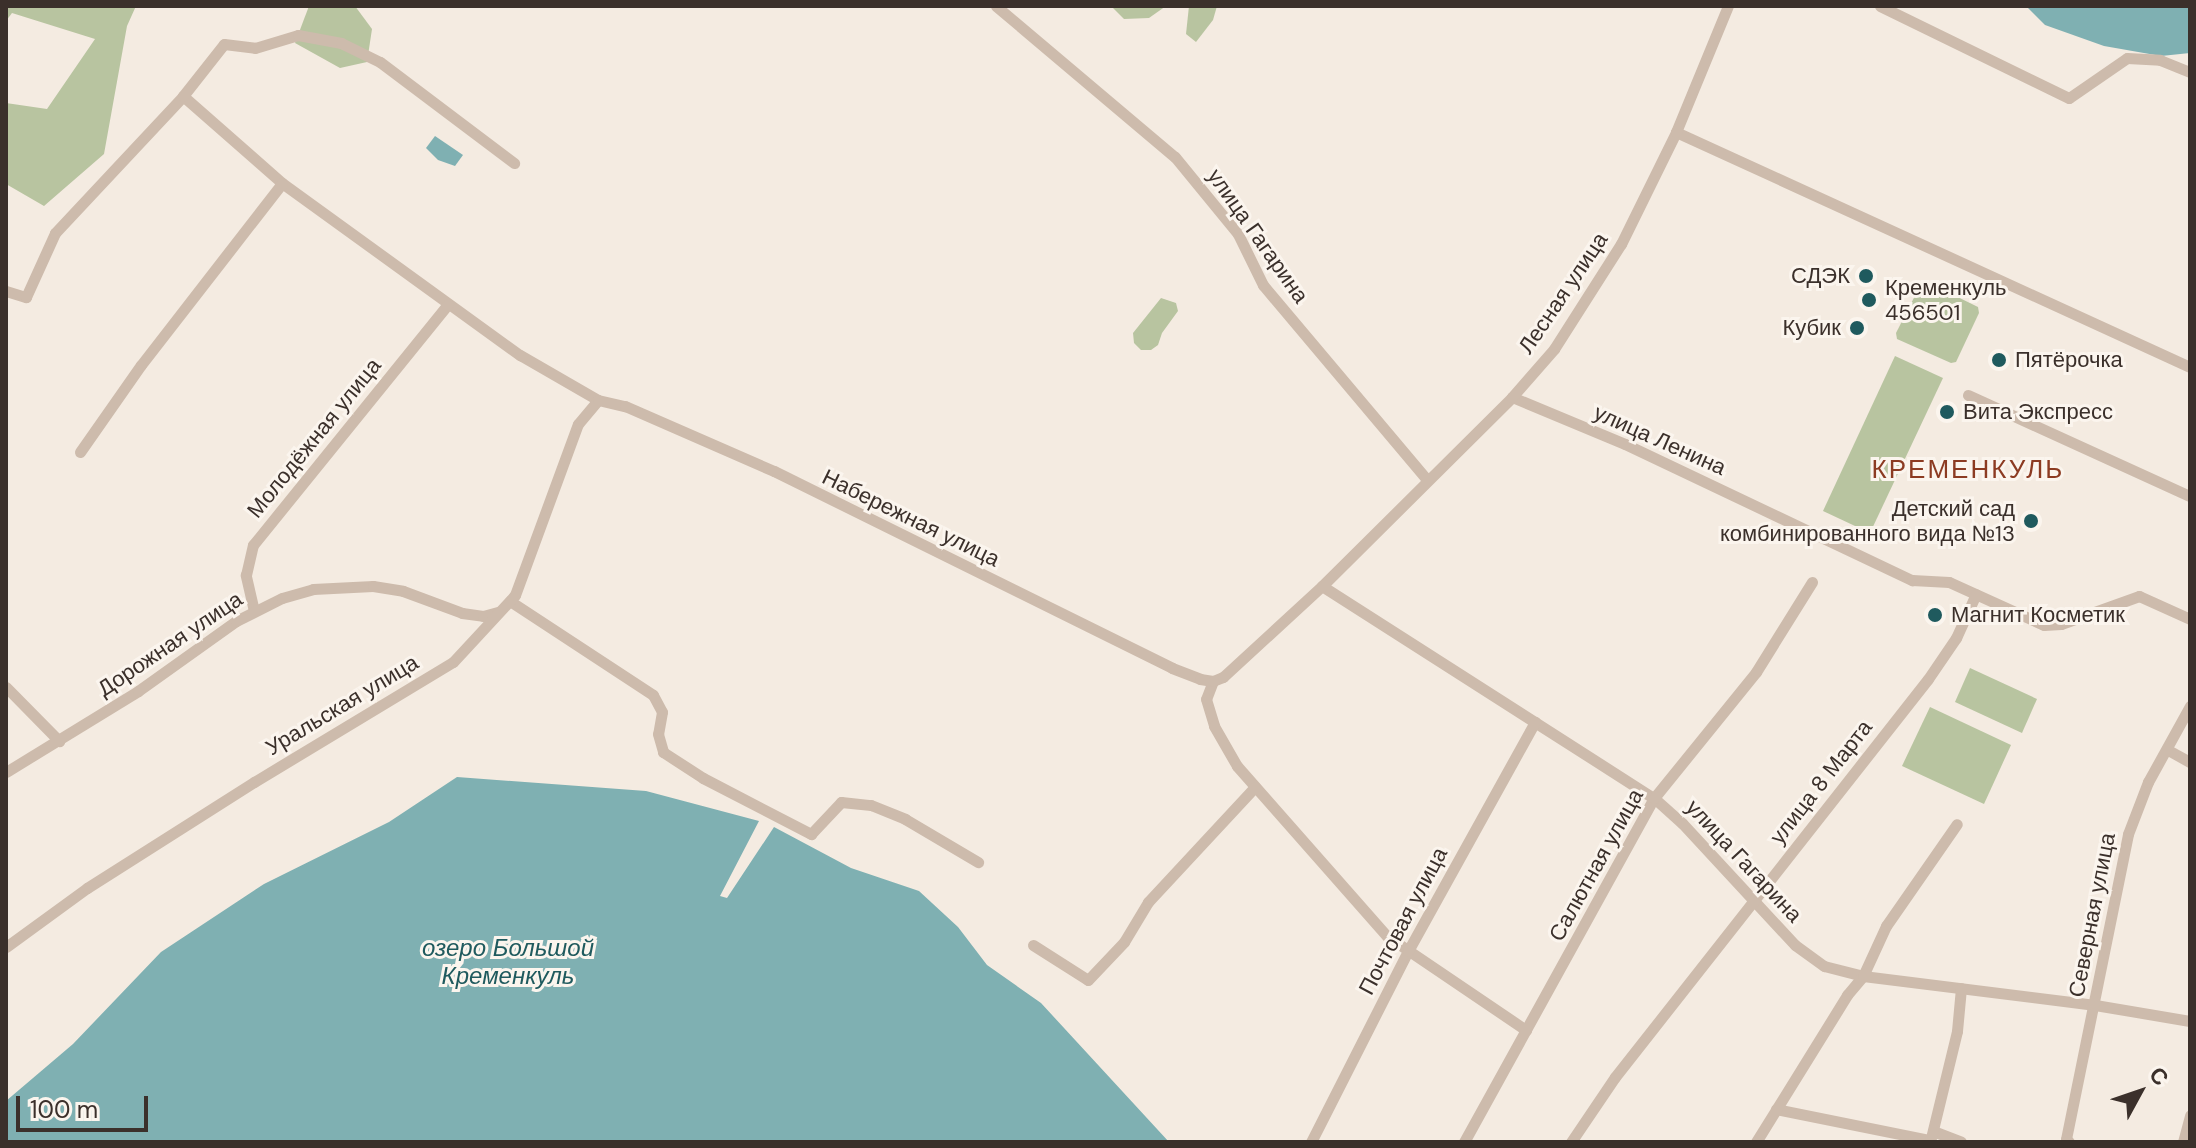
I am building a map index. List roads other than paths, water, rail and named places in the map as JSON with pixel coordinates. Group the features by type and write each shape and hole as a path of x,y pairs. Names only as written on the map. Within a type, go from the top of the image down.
{"street":[{"name":"улица Гагарина","path":"996,6 1175,157 1238,234 1263,285 1427,480"},
{"name":"Лесная улица","path":"1322,586 1512,397 1554,349 1603,274 1676,132 1728,6"},
{"path":"1880,6 2069,98 2127,58 2160,60 2190,72"},
{"path":"6,291 26,297 55,233 183,96 224,44 255,48 298,35 341,43 380,62 514,163"},
{"name":"Набережная улица","path":"183,96 282,183 520,355 595,404 625,406 774,471 1172,668 1213,681"},
{"path":"1676,132 2190,367"},
{"path":"80,452 141,365 282,183"},
{"name":"Молодёжная улица","path":"254,611 246,575 253,545 448,304"},
{"path":"1968,395 2190,496"},
{"name":"улица Ленина","path":"1512,397 1625,444 1912,580 1949,582 2044,625 2061,624 2139,596 2190,619"},
{"name":"Уральская улица","path":"6,947 87,888 453,662 508,604 521,582 578,424 595,404"},
{"name":"Салютная улица","path":"1464,1142 1654,798 1756,672 1812,582"},
{"name":"Дорожная улица","path":"6,772 59,741 254,611 313,589 350,586 403,591 462,613 483,616 508,604"},
{"name":"улица Гагарина","path":"1322,586 1654,798 1682,823 1795,945 1824,966 1863,976 2095,1005 2190,1021"},
{"path":"1322,586 1234,668 1213,681 1206,699 1214,726 1237,766 1387,936 1526,1030"},
{"name":"улица 8 Марта","path":"1571,1142 1615,1077 1928,679 1956,638 1976,594"},
{"path":"508,604 653,695 662,712 658,734 663,752 692,771 811,834 841,802 871,805 905,819 978,862"},
{"path":"6,687 59,741"},
{"name":"Северная улица","path":"2069,1142 2066,1139 2128,834 2148,782 2190,706"},
{"name":"Почтовая улица","path":"1311,1142 1408,951 1535,722"},
{"path":"2168,750 2190,762"},
{"path":"1033,945 1088,980 1124,942 1148,902 1255,787"},
{"path":"1756,1142 1847,995 1863,976 1886,926 1957,824"},
{"path":"1846,971 1847,995"},
{"path":"1931,1138 1957,1031 1961,988"},
{"path":"1776,1109 1961,1142"},
{"path":"2183,1142 2190,1115"}],"water":[{"path":"2026,6 2190,6 2190,53 2161,56 2104,46 2045,25"},
{"path":"435,136 463,155 455,166 438,160 426,148"},
{"name":"озеро Большой Кременкуль","path":"457,777 646,791 759,821 720,896 727,898 774,827 851,868 919,891 958,927 987,965 1041,1003 1169,1142 6,1142 6,1101 73,1044 161,952 264,884 389,822"}],"place":[{"name":"СДЭК","path":"1866,276"},
{"name":"Кременкуль 456501","path":"1869,300"},
{"name":"Кубик","path":"1857,328"},
{"name":"Пятёрочка","path":"1999,360"},
{"name":"Вита Экспресс","path":"1947,412"},
{"name":"Детский сад комбинированного вида №13","path":"2031,521"},
{"name":"Магнит Косметик","path":"1935,615"}],"district":[{"name":"КРЕМЕНКУЛЬ","path":"1968,470"}]}
